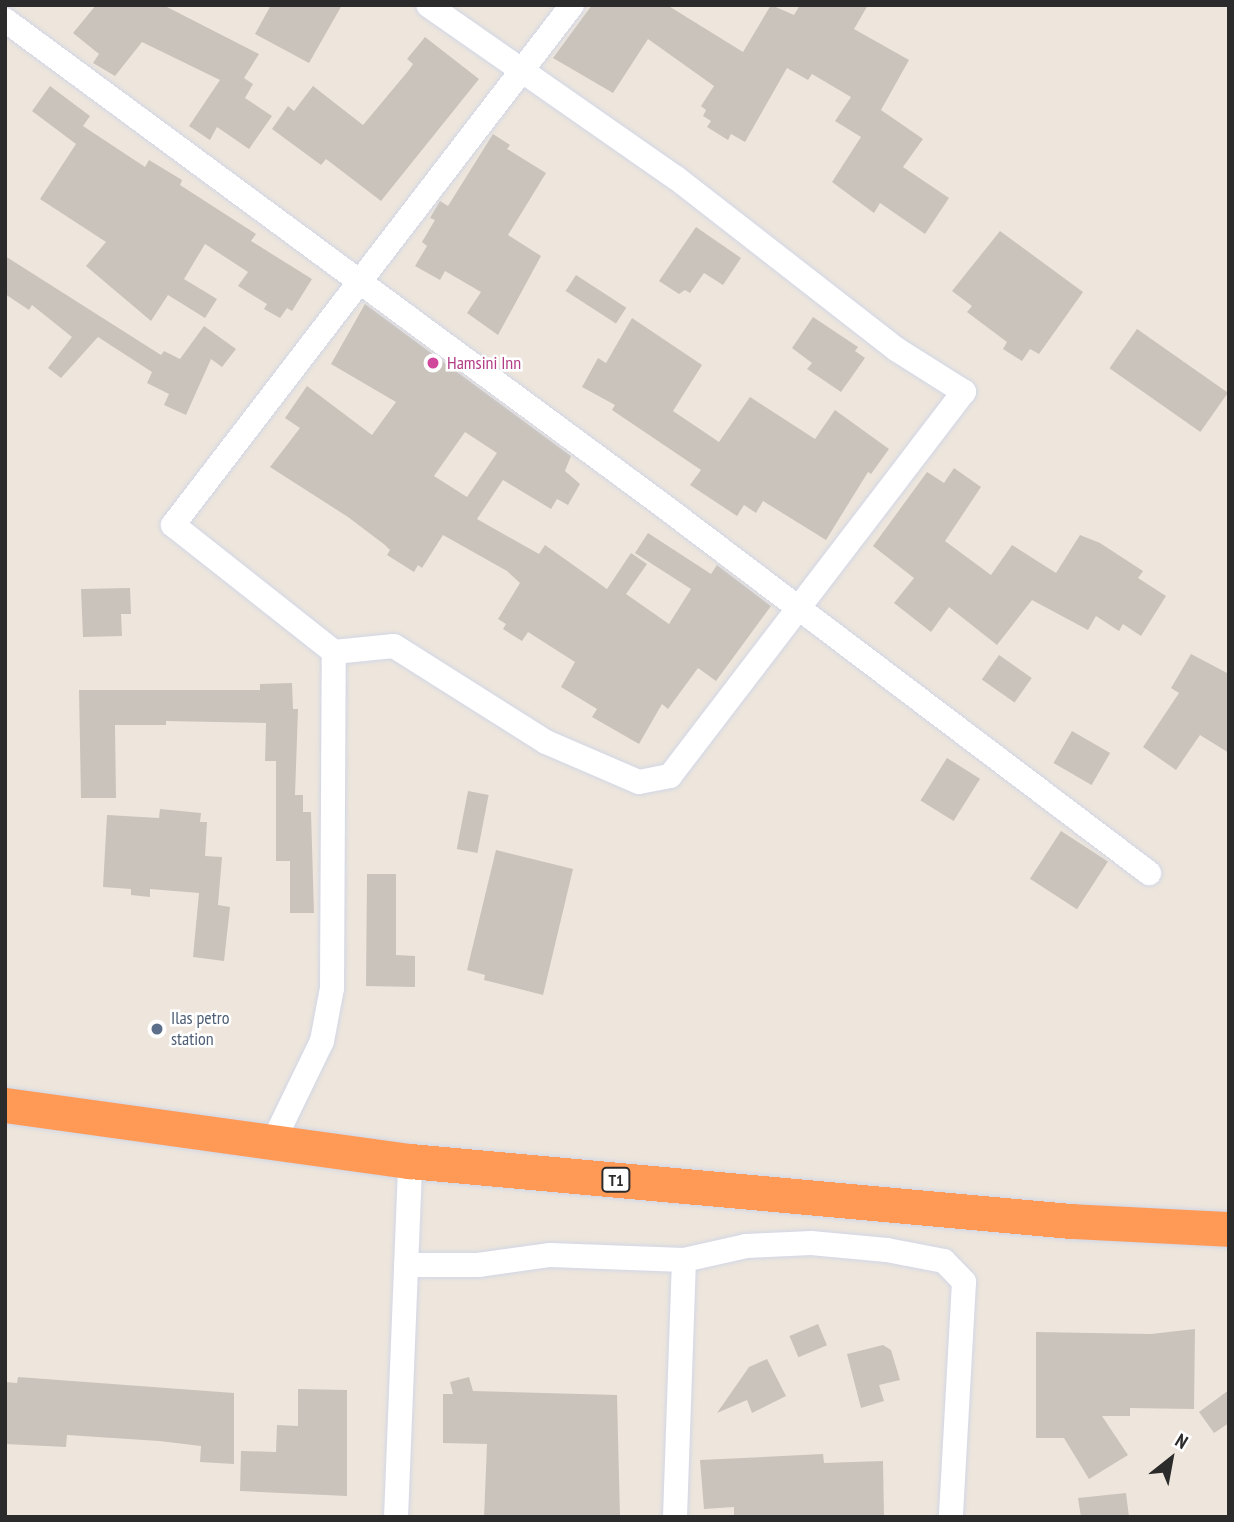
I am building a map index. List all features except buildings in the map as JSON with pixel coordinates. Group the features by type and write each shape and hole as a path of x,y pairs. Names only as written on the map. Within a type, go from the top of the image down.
{"highway":[{"name":"T1","path":"5,1105 410,1161 1071,1221 1229,1229"}],"street":[{"path":"428,5 523,74 676,178 896,349 964,392 670,776 639,782 546,742 394,646 334,652 173,525 523,74 572,5"},
{"path":"5,20 1149,873"},
{"path":"272,1142 322,1041 332,988 334,652"},
{"path":"397,1517 410,1161"},
{"path":"406,1265 478,1265 550,1255 684,1260 746,1246 811,1243 887,1250 944,1261 964,1282 951,1517"},
{"path":"675,1517 684,1260"}],"place":[{"name":"Hamsini Inn","path":"433,363"},
{"name":"Ilas petro station","path":"157,1029"}]}
